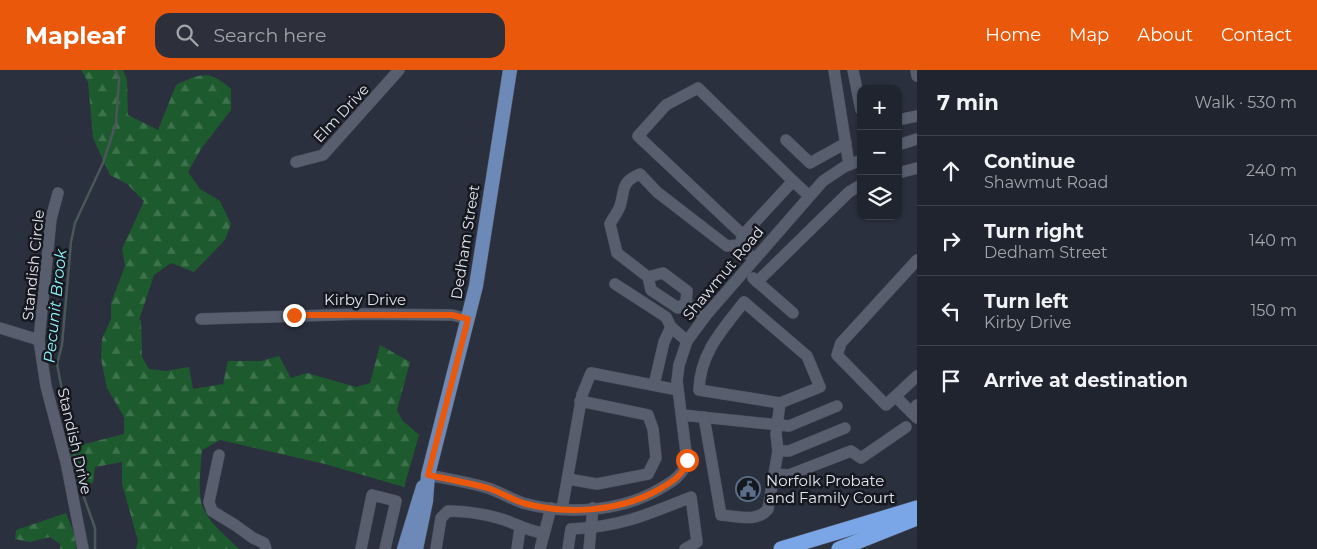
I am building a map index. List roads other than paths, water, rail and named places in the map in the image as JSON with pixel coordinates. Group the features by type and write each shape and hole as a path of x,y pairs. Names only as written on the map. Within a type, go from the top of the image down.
{"highway":[{"path":"782,549 917,508"},
{"path":"839,549 917,518"}],"main road":[{"name":"Dedham Street","path":"404,549 416,502 428,475 468,319 478,273 510,70"},
{"name":"Dedham Street","path":"416,549 426,501 428,475"}],"street":[{"name":"Elm Drive","path":"296,162 323,155 399,70"},
{"path":"834,70 849,165"},
{"path":"853,70 857,90"},
{"path":"916,70 917,76"},
{"path":"754,259 741,240 638,136 666,104 698,88 809,196"},
{"path":"902,119 917,116"},
{"path":"786,140 810,163 846,143"},
{"path":"902,145 915,143"},
{"name":"Shawmut Road","path":"428,475 486,488 522,502 556,509 620,505 642,498 679,476 686,466 687,460 678,390 679,365 687,341 705,316 809,196 832,174 857,162"},
{"path":"902,172 917,168"},
{"path":"686,303 678,308 651,290 648,277 617,253 610,224 620,205 622,190 631,178 640,174 657,192 727,246 741,240 793,180"},
{"path":"758,282 849,192 857,187"},
{"name":"Standish Circle","path":"39,340 51,219 58,193"},
{"path":"917,260 841,343 837,355 886,405 917,376"},
{"path":"744,270 793,313"},
{"path":"648,277 663,273 687,291 686,303"},
{"path":"615,284 666,317 671,327 687,341"},
{"path":"744,302 807,356 820,387 780,404 699,390 704,358 711,344 744,302"},
{"path":"686,303 705,316"},
{"name":"Kirby Drive","path":"201,319 364,314 452,315 468,319"},
{"path":"654,385 657,366 671,327"},
{"path":"0,328 39,340"},
{"name":"Standish Drive","path":"39,340 46,386 66,462 84,549"},
{"path":"540,549 543,533 556,509 568,479 580,401 591,373 678,390"},
{"path":"896,397 915,412"},
{"path":"568,479 597,484 648,474 656,458 653,429 648,415 580,401"},
{"path":"704,417 721,515 754,518 763,514 768,509 778,452 777,424 780,404"},
{"path":"682,415 789,426 837,406"},
{"path":"774,474 789,475 851,451 861,458 906,427"},
{"path":"778,452 789,451 846,428"},
{"path":"219,456 210,502 212,512 264,543 266,549"},
{"path":"362,549 372,495 396,501 385,549"},
{"path":"568,549 571,530 638,519 691,497 697,542 685,549"},
{"path":"590,549 593,508"},
{"path":"436,549 441,518 448,511 498,519 520,528 543,533"},
{"path":"517,549 520,528"}],"waterway":[{"name":"Pecunit Brook","path":"95,549 95,528 81,489 57,364 62,345 71,242 75,223 103,163 116,123 119,79 115,70"}],"place":[{"name":"Norfolk Probate and Family Court","path":"748,489"}]}
